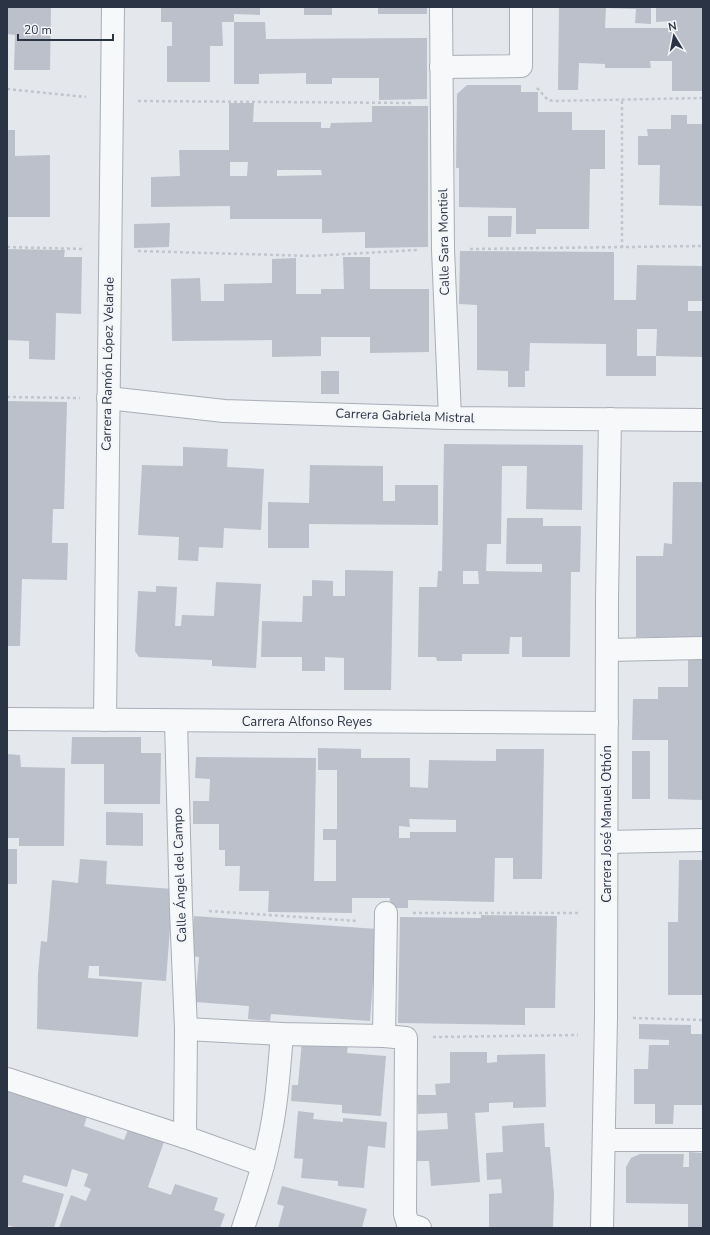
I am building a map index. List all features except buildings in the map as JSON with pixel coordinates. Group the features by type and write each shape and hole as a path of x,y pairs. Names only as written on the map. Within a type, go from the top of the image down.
{"street":[{"name":"Carrera Ramón López Velarde","path":"105,720 113,7"},
{"name":"Calle Sara Montiel","path":"441,7 443,249 450,418"},
{"path":"441,66 521,66 521,7"},
{"name":"Carrera Gabriela Mistral","path":"108,398 224,411 450,418 703,420"},
{"name":"Carrera José Manuel Othón","path":"602,1228 605,1140 607,650 610,419"},
{"path":"607,650 703,648"},
{"name":"Carrera Alfonso Reyes","path":"7,719 607,723"},
{"name":"Calle Ángel del Campo","path":"176,721 186,1029 185,1137"},
{"path":"607,842 703,840"},
{"path":"384,1036 386,918"},
{"path":"186,1029 406,1038 405,1214 408,1224 420,1228"},
{"path":"243,1228 270,1139 276,1102 282,1034"},
{"path":"7,1079 185,1137 263,1165"},
{"path":"605,1140 703,1140"}],"path":[{"path":"521,66 540,92 548,100 622,101 703,98"},
{"path":"7,89 112,100 442,103"},
{"path":"622,101 622,248"},
{"path":"7,247 312,256 443,249 703,246"},
{"path":"7,398 108,398"},
{"path":"181,910 386,918 606,913"},
{"path":"406,1038 703,1020"}]}
